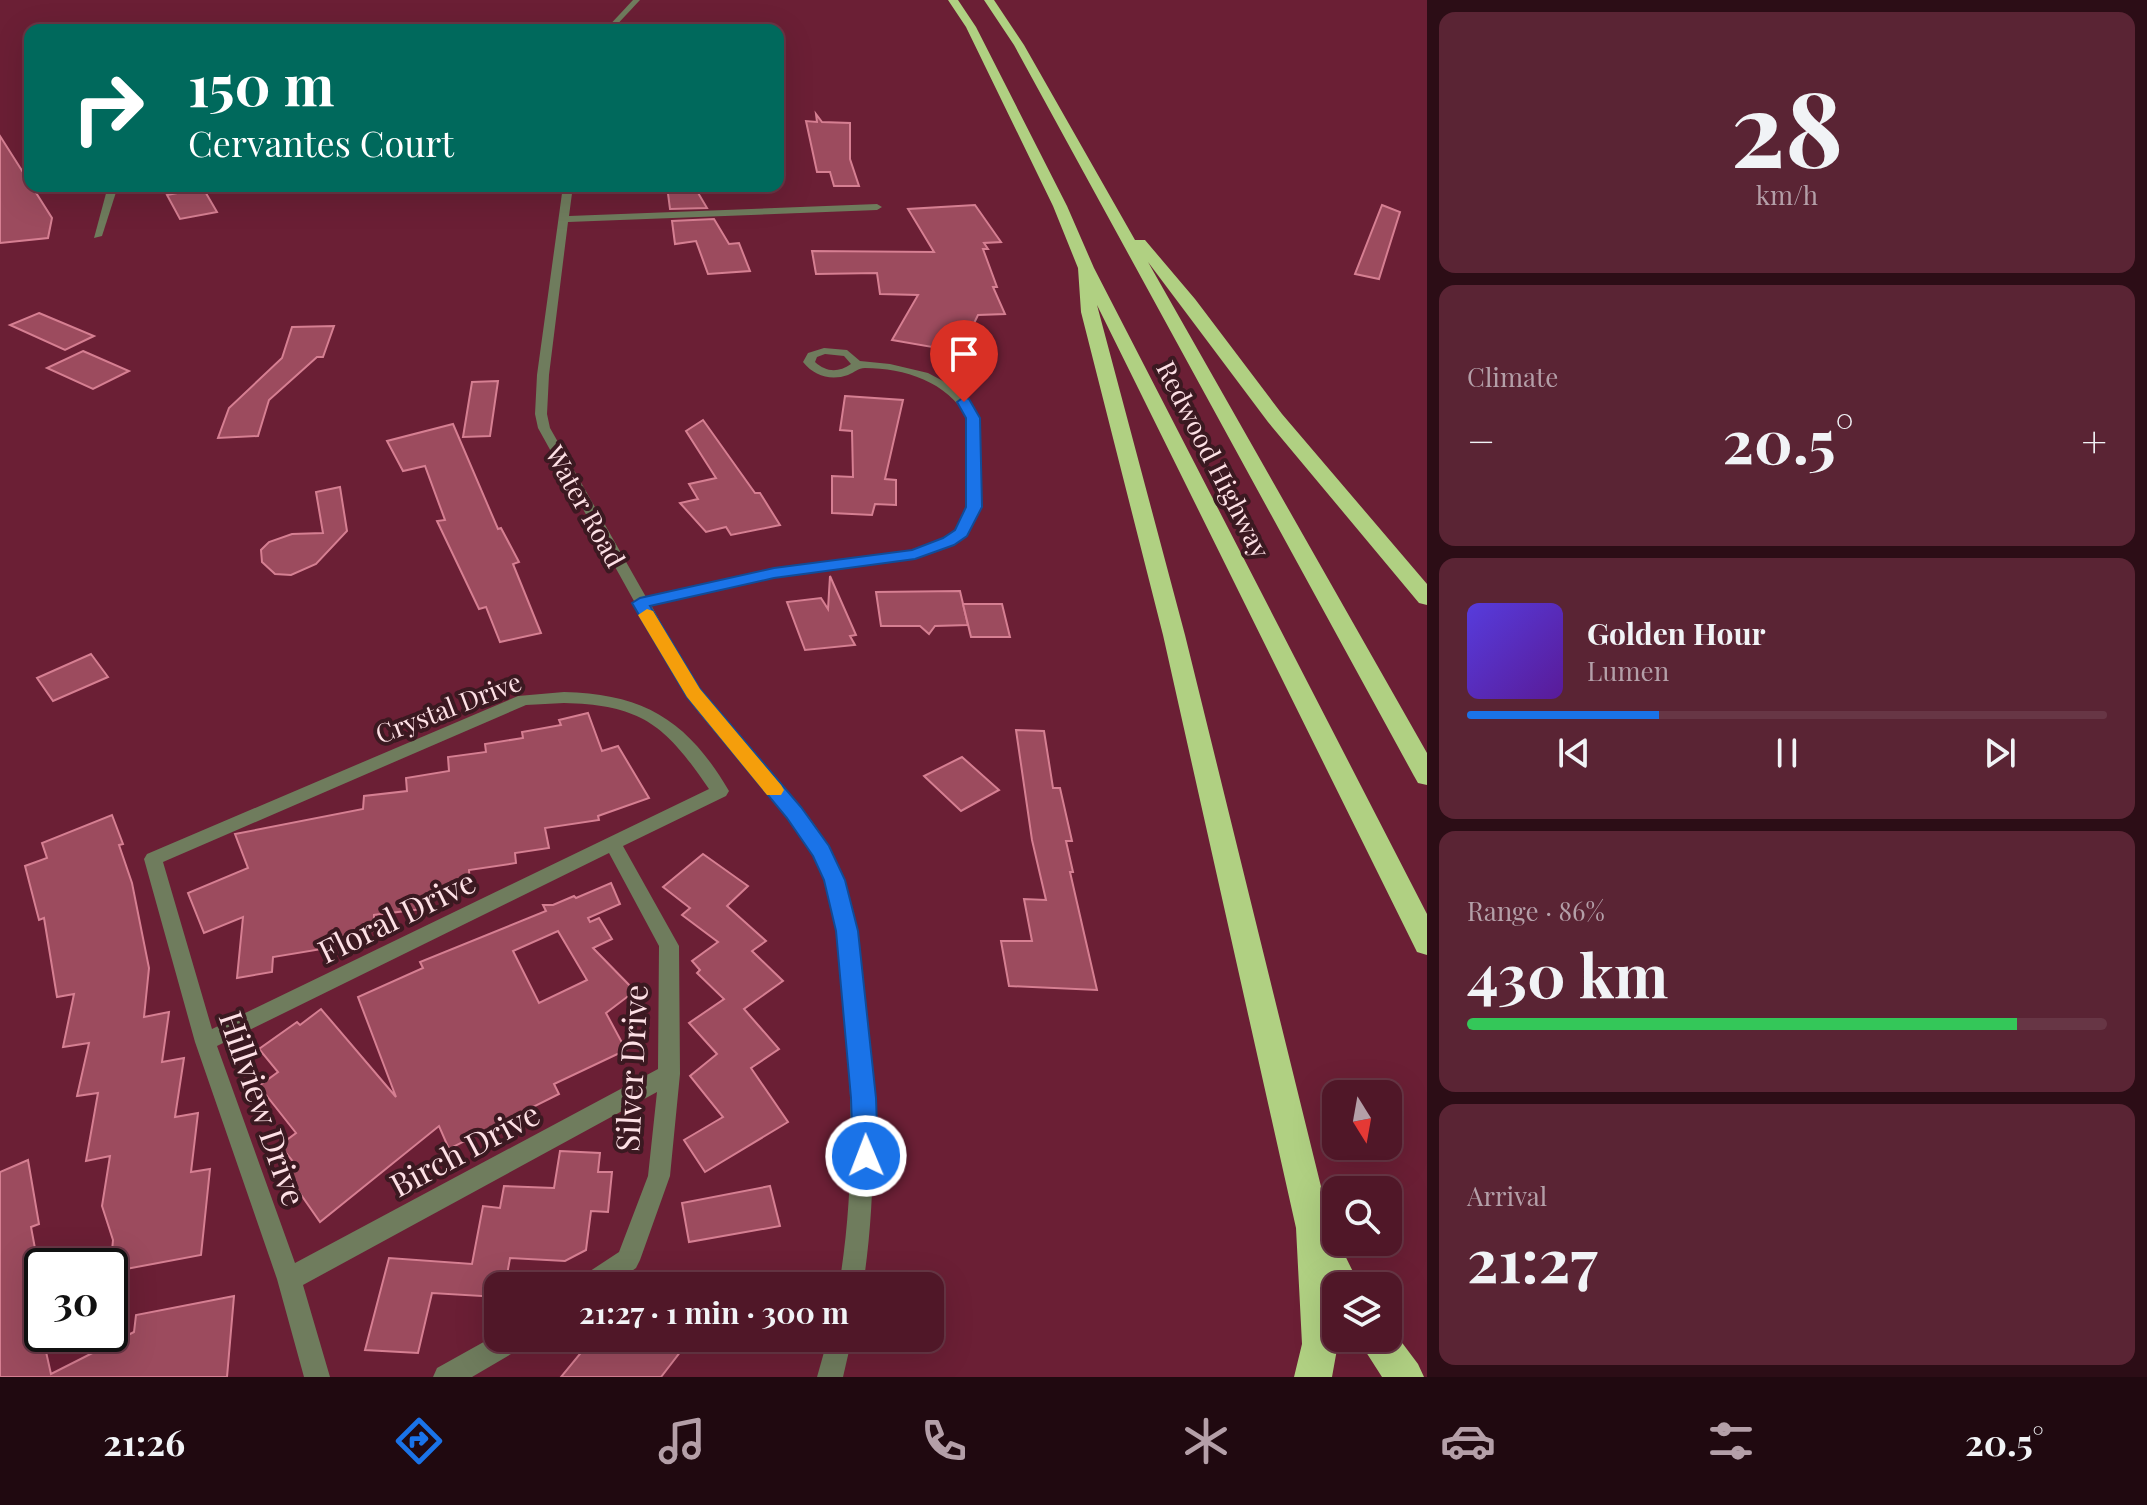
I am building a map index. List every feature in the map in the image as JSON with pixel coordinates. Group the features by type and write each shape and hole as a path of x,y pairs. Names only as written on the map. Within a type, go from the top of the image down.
{"highway":[{"name":"Redwood Highway","path":"953,0 971,27 1054,193 1086,268 1427,943"},
{"name":"Redwood Highway","path":"989,0 1019,45 1427,776"},
{"path":"1103,197 1189,302 1275,418 1427,598"},
{"path":"1086,268 1089,312 1174,635 1314,1228 1321,1344 1313,1377"},
{"path":"1314,1228 1335,1272"},
{"path":"1386,1352 1405,1377"}],"street":[{"path":"614,24 637,0"},
{"path":"784,105 791,105"},
{"path":"97,236 111,192"},
{"name":"Water Road","path":"567,192 543,375 541,414 550,443 693,693 794,813 822,852 835,880 847,931 866,1134 863,1214 853,1272"},
{"path":"564,219 877,207"},
{"path":"640,603 769,574 915,555 949,542 961,533 974,507 973,418 969,409 957,394 929,378 896,368 857,364"},
{"name":"Crystal Drive","path":"153,859 524,700 573,696 638,707 677,733 720,791 612,842"},
{"name":"Floral Drive","path":"205,1042 612,842"},
{"name":"Silver Drive","path":"610,1272 628,1260 659,1176 669,1074 669,946 612,842"},
{"name":"Hillview Drive","path":"153,859 205,1042 289,1279 317,1377"},
{"name":"Birch Drive","path":"289,1279 669,1074"},
{"path":"446,1377 493,1352"},
{"path":"830,1377 836,1352"}],"building":[{"path":"816,114 822,122 850,123 850,159 859,186 834,186 830,172 817,172 806,121 817,122"},
{"path":"0,136 24,174 24,192 36,192 52,218 48,238 0,243"},
{"path":"205,192 217,212 180,219 167,195"},
{"path":"668,192 698,192 707,208 670,209"},
{"path":"975,205 1001,242 984,243 988,249 983,249 997,287 993,287 1005,314 978,315 963,346 935,342 932,347 892,340 918,295 880,294 877,273 816,274 812,251 934,252 908,209"},
{"path":"1382,205 1400,212 1379,279 1355,274"},
{"path":"714,219 729,244 739,243 750,271 708,274 696,241 675,244 672,221"},
{"path":"39,313 94,336 65,350 10,325"},
{"path":"334,326 323,357 317,357 269,400 258,436 218,438 229,408 282,358 292,327"},
{"path":"83,351 129,371 93,389 47,368"},
{"path":"498,381 490,436 463,437 472,382"},
{"path":"845,396 903,400 885,479 896,480 896,505 875,504 872,515 832,513 832,476 853,477 852,431 840,430"},
{"path":"703,420 755,493 760,493 780,525 731,535 726,527 706,532 680,503 698,499 689,484 716,478 686,431"},
{"path":"453,424 498,529 501,528 519,562 513,564 541,633 500,642 486,607 479,609 437,521 445,520 425,466 403,471 387,441"},
{"path":"340,487 347,531 316,564 291,575 275,574 262,562 261,550 269,542 292,534 323,533 316,492"},
{"path":"830,576 856,635 850,636 855,645 805,650 787,602 821,598 828,609"},
{"path":"960,591 968,625 935,626 929,634 920,626 881,626 876,592"},
{"path":"963,604 1002,604 1010,637 971,637"},
{"path":"91,654 108,677 53,701 37,678"},
{"path":"588,713 602,751 618,746 649,798 598,816 599,820 545,828 549,848 515,853 516,863 469,870 470,886 442,890 443,898 422,902 423,909 374,915 374,931 328,938 328,948 273,957 272,972 237,978 243,917 204,933 188,893 248,868 235,834 363,809 364,796 407,791 406,778 449,771 448,757 486,752 485,744 523,738 522,732 561,725 559,720"},
{"path":"1016,730 1044,731 1053,788 1060,788 1072,841 1066,841 1073,872 1070,872 1097,990 1009,986 1001,941 1032,941 1024,899 1046,900 1032,840"},
{"path":"962,757 999,790 961,811 924,776"},
{"path":"112,815 123,844 119,845 132,883 149,968 144,1017 169,1012 162,1062 184,1058 175,1117 198,1113 191,1172 210,1169 201,1255 128,1269 128,1248 112,1248 113,1240 102,1206 110,1156 86,1161 98,1093 77,1096 89,1043 63,1047 74,994 57,997 44,918 39,920 25,866 47,858 42,843"},
{"path":"703,854 748,886 727,906 766,941 752,951 783,981 744,1009 779,1049 751,1068 788,1122 705,1172 684,1140 723,1117 690,1076 717,1054 689,1023 724,999 697,973 700,970 692,961 718,942 682,915 690,908 663,887"},
{"path":"611,883 620,904 588,918 590,922 599,918 612,939 593,948 635,991 606,1013 626,1050 554,1084 559,1094 449,1149 439,1126 320,1222 288,1176 298,1168 280,1145 296,1133 259,1086 278,1072 259,1049 321,1009 396,1097 358,997 423,968 420,962 546,911 543,905 576,898","holes":["558,931 587,980 539,1003 513,951"]},
{"path":"560,1151 600,1153 598,1172 612,1172 608,1212 591,1211 586,1250 565,1261 510,1258 508,1272 484,1272 484,1296 432,1293 418,1353 365,1350 389,1258 472,1264 483,1206 500,1208 504,1186 554,1188"},
{"path":"28,1160 39,1224 31,1227 35,1248 24,1248 24,1352 46,1352 51,1374 94,1352 128,1352 128,1335 134,1332 136,1315 234,1296 227,1377 0,1377 0,1172"},
{"path":"770,1186 780,1226 689,1242 682,1203"},
{"path":"582,1352 680,1352 661,1377 561,1377"}],"slow traffic":[{"path":"647,615 693,693 774,790"}],"route":[{"path":"866,1156 847,931 835,880 822,852 794,813 693,693 640,603 774,573 915,555 949,542 961,533 974,507 973,418 964,402"}]}
